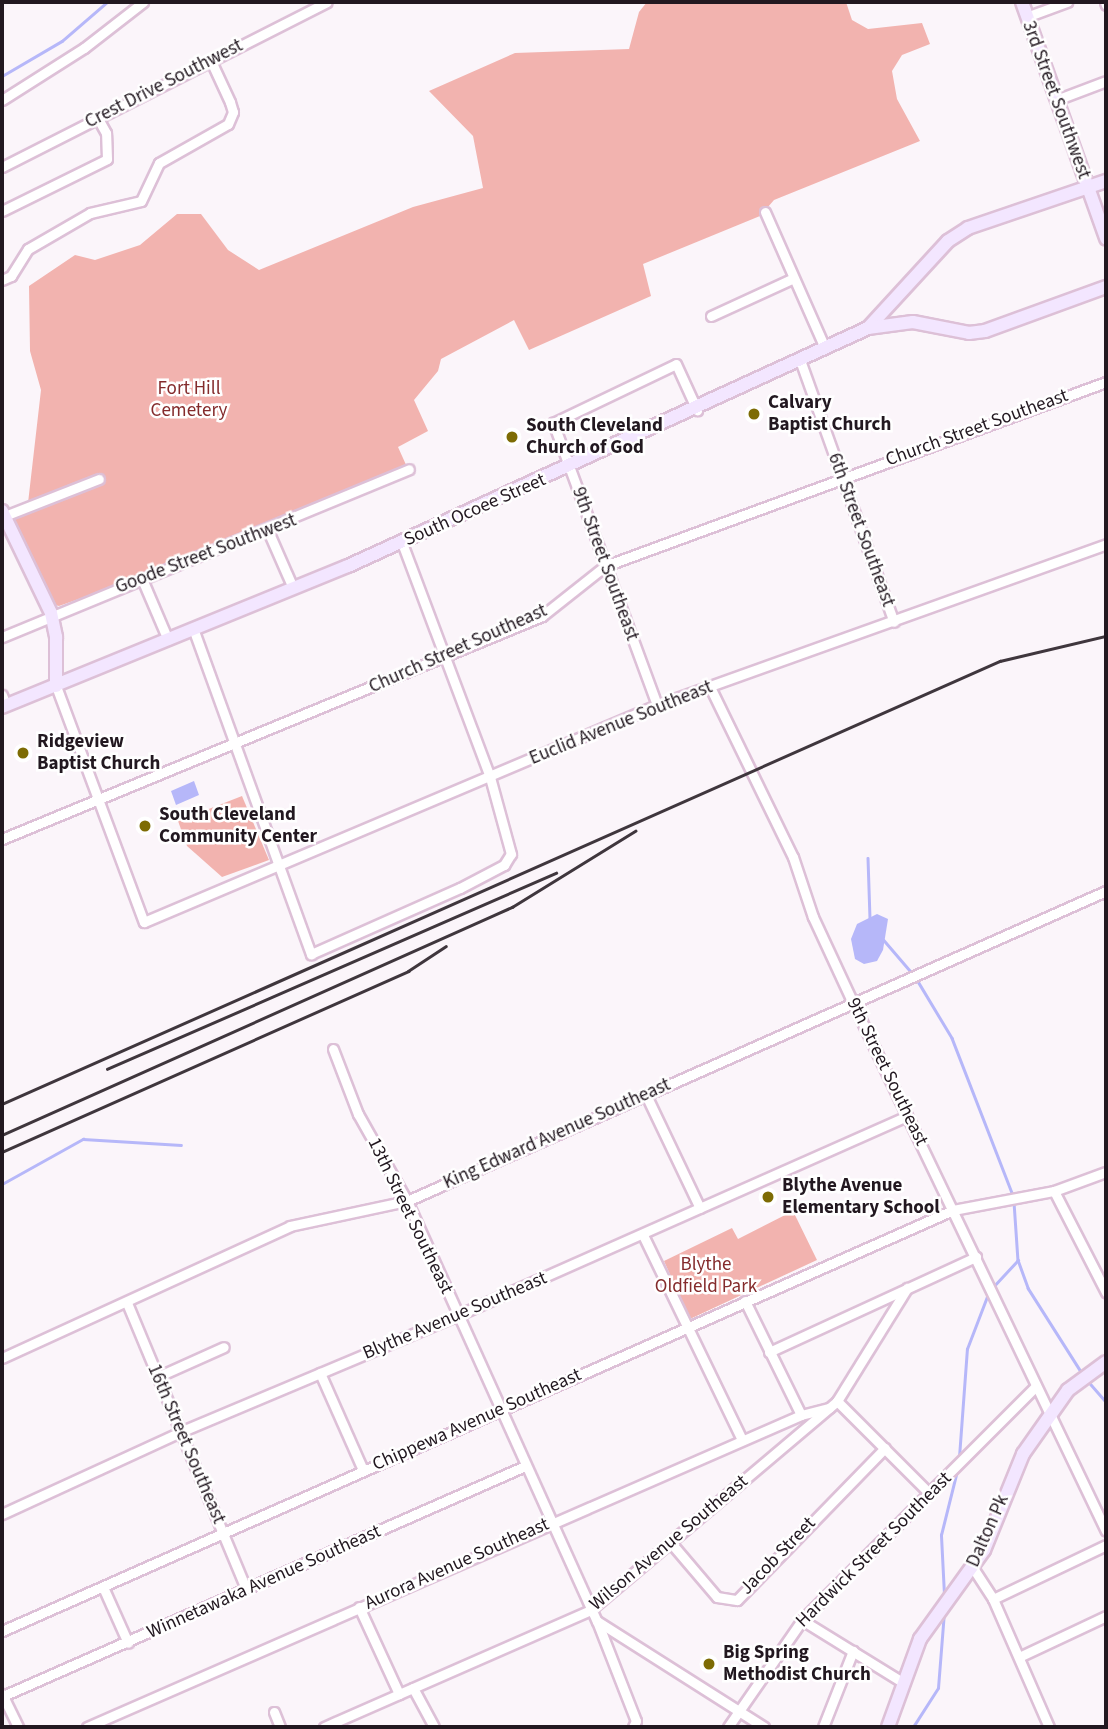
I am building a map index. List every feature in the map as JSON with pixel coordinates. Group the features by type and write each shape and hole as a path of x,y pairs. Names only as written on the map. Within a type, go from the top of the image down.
{"street":[{"path":"2,100 84,48 143,2"},
{"name":"Crest Drive Southwest","path":"2,167 327,2"},
{"name":"3rd Street Southwest","path":"1022,2 1106,238"},
{"path":"1026,17 1067,2"},
{"path":"2,281 11,276 28,249 90,213 141,201 159,163 228,124 233,113 211,61"},
{"path":"1056,100 1106,81"},
{"path":"2,211 107,159 106,133 97,117"},
{"path":"868,328 898,299 948,241 968,228 1106,181"},
{"path":"765,212 792,279 825,348"},
{"path":"711,316 792,279"},
{"name":"South Ocoee Street","path":"3,702 56,686 402,543 697,410 868,328 909,322 985,331 1106,287"},
{"path":"898,299 909,322"},
{"name":"6th Street Southeast","path":"800,360 894,622"},
{"name":"9th Street Southeast","path":"657,705 553,423 676,364 697,410"},
{"name":"Church Street Southeast","path":"2,839 542,616 605,566 1106,382"},
{"name":"Goode Street Southwest","path":"2,637 51,613 268,531 409,469"},
{"path":"99,479 3,515 51,613 56,637 56,686 99,799"},
{"path":"268,531 293,588"},
{"path":"194,631 311,954 483,877 508,861 511,847 490,778 402,543"},
{"name":"Euclid Avenue Southeast","path":"99,799 144,922 490,778 657,705 1106,544"},
{"path":"142,579 168,640"},
{"name":"9th Street Southeast","path":"709,687 793,857 813,917 853,1003 1106,1531"},
{"name":"King Edward Avenue Southeast","path":"2,1358 290,1226 407,1201 1106,891"},
{"name":"13th Street Southeast","path":"333,1049 358,1114 407,1201 550,1524 597,1621 636,1721 633,1727"},
{"path":"646,1095 700,1208"},
{"name":"Blythe Avenue Southeast","path":"2,1514 180,1432 643,1235 907,1116"},
{"name":"Chippewa Avenue Southeast","path":"2,1631 953,1210 1054,1191 1106,1172"},
{"path":"1054,1191 1106,1292"},
{"path":"643,1235 742,1440"},
{"path":"769,1352 976,1257"},
{"name":"Wilson Avenue Southeast","path":"324,1727 338,1725 399,1694 590,1610 833,1404 907,1288"},
{"path":"745,1301 801,1415"},
{"name":"16th Street Southeast","path":"127,1303 245,1586"},
{"path":"157,1377 224,1347"},
{"name":"Dalton Pk","path":"888,1727 924,1632 974,1568 1011,1478 1050,1413 1084,1375 1106,1363"},
{"path":"320,1373 363,1470"},
{"name":"Hardwick Street Southeast","path":"728,1727 802,1620 1036,1386"},
{"path":"833,1404 885,1448 929,1493"},
{"name":"Aurora Avenue Southeast","path":"87,1727 742,1440 833,1404"},
{"name":"Jacob Street","path":"671,1543 717,1597 737,1600 885,1448"},
{"name":"Winnetawaka Avenue Southeast","path":"2,1695 128,1643 245,1586 360,1541 525,1466"},
{"path":"993,1599 1106,1545"},
{"path":"974,1568 993,1599 1049,1727"},
{"path":"103,1587 128,1643"},
{"path":"359,1607 399,1694"},
{"path":"1019,1657 1106,1616"},
{"path":"802,1620 904,1683"},
{"path":"597,1621 764,1727"},
{"path":"823,1727 853,1650"},
{"path":"413,1688 433,1727"},
{"path":"2,1695 18,1727"},
{"path":"274,1712 280,1727"}],"green space":[{"name":"Fort Hill Cemetery","path":"647,2 846,2 852,20 868,29 922,23 930,44 902,55 892,71 897,99 920,141 774,200 760,216 643,264 651,296 529,350 514,320 441,359 438,371 414,400 428,431 398,447 407,467 141,577 59,606 51,604 8,512 28,503 41,390 30,351 29,286 75,255 95,260 140,245 177,214 201,214 228,250 259,270 413,207 483,188 473,136 429,91 515,53 629,49 639,12"},
{"path":"242,796 269,860 222,877 187,846 178,821"},
{"name":"Blythe Oldfield Park","path":"793,1211 817,1260 690,1319 664,1261 732,1228 738,1239"}],"water":[{"path":"194,781 199,795 176,805 171,791"},
{"path":"877,914 888,919 883,950 877,961 864,964 855,959 851,939 857,924"}],"waterway":[{"path":"2,76 62,41 107,2"},
{"path":"868,858 870,918"},
{"path":"883,939 912,973"},
{"path":"916,978 952,1038 1013,1195"},
{"path":"2,1184 83,1139 181,1145"},
{"path":"1014,1202 1018,1260 1028,1288 1082,1373"},
{"path":"992,1288 1018,1260"},
{"path":"959,1457 967,1349 988,1294"},
{"path":"1088,1381 1106,1402"},
{"path":"944,1595 941,1535 958,1467"},
{"path":"913,1727 938,1688 944,1612"}],"railway":[{"path":"2,1104 1000,661 1106,636"},
{"path":"2,1135 512,907 635,831"},
{"path":"107,1069 556,873"},
{"path":"2,1152 408,971 446,946"}],"place":[{"name":"Calvary Baptist Church","path":"754,414"},
{"name":"South Cleveland Church of God","path":"512,437"},
{"name":"Ridgeview Baptist Church","path":"23,753"},
{"name":"South Cleveland Community Center","path":"145,826"},
{"name":"Blythe Avenue Elementary School","path":"768,1197"},
{"name":"Big Spring Methodist Church","path":"709,1664"}]}
